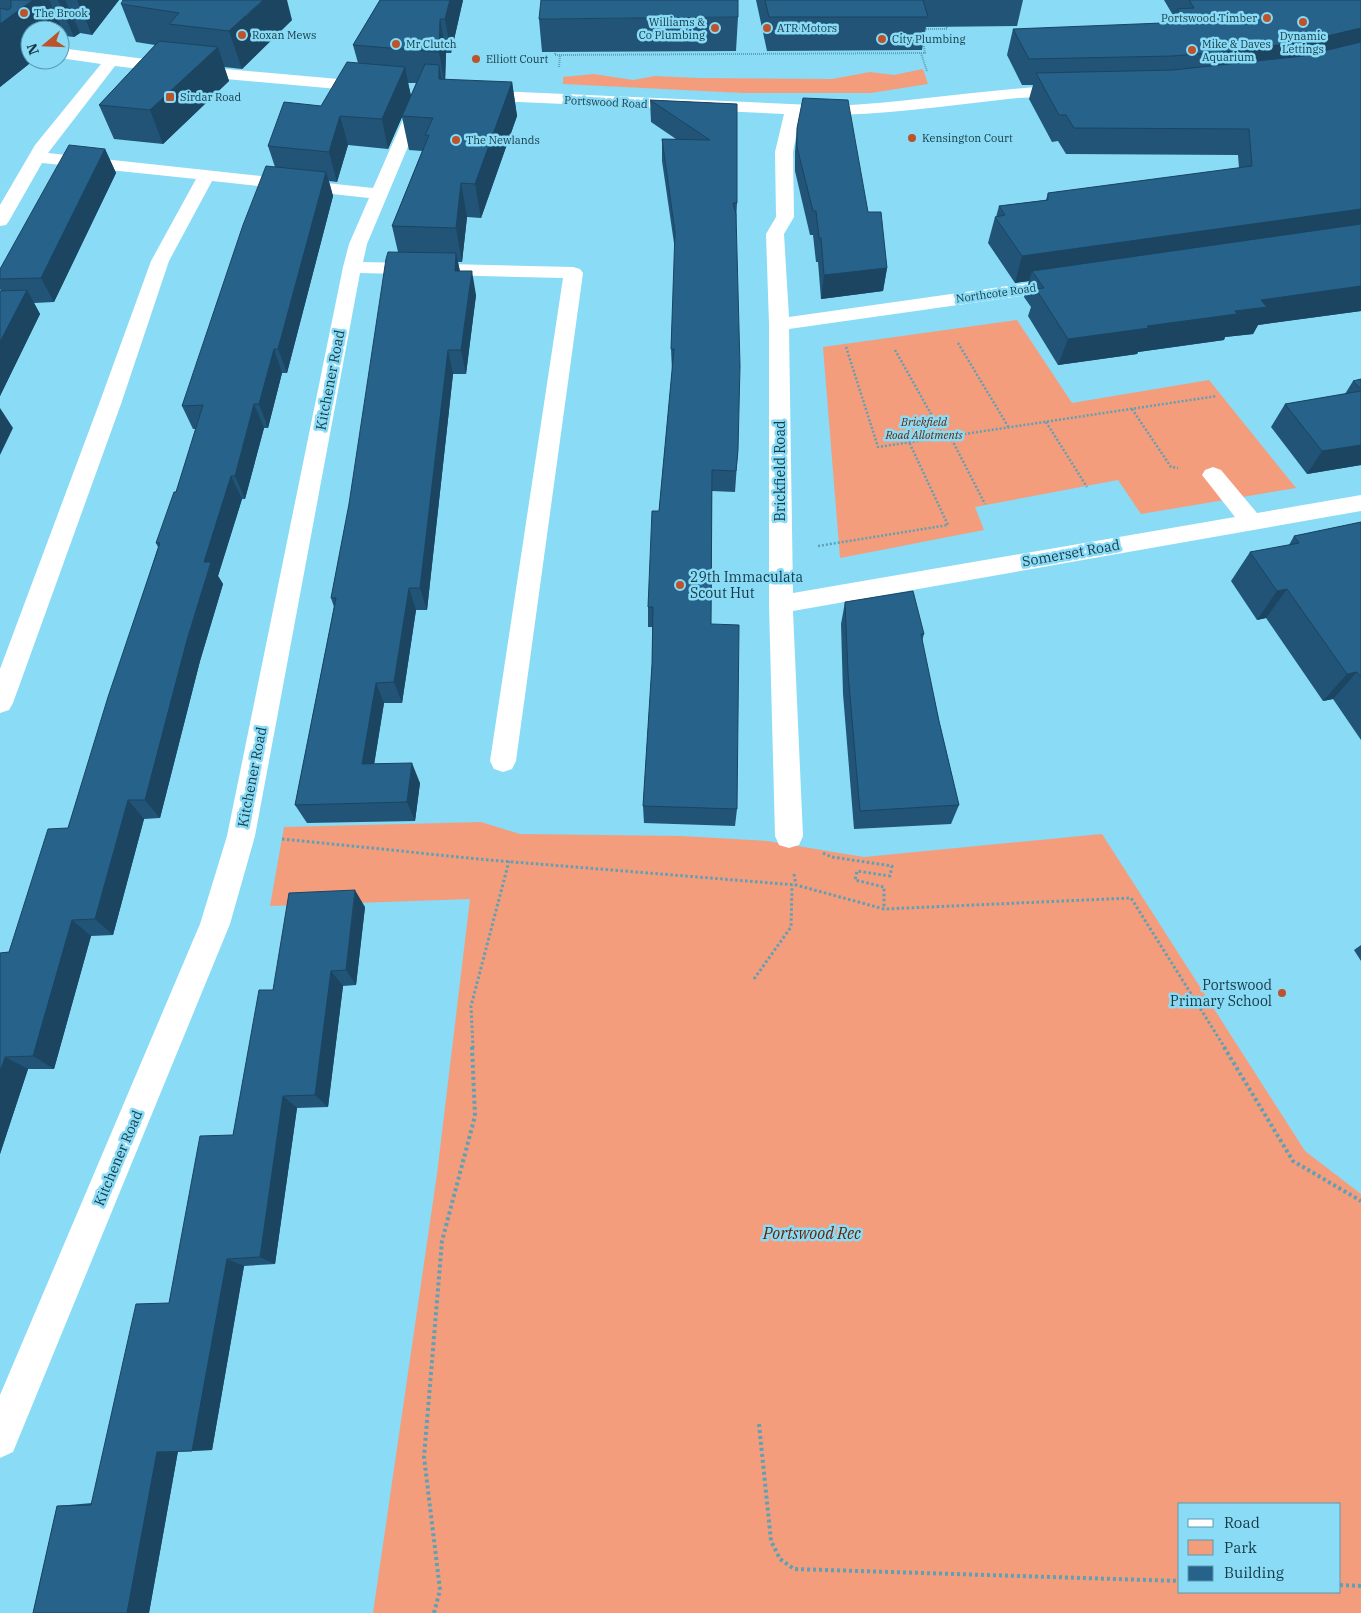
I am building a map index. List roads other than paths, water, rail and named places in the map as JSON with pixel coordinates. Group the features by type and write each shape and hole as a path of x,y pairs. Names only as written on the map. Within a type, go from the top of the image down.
{"street":[{"path":"70,55 244,76 384,88"},
{"path":"0,222 44,145 111,61"},
{"name":"Portswood Road","path":"462,94 793,111 877,109 1022,92 1080,90"},
{"name":"Kitchener Road","path":"0,1439 215,924 241,836 352,267 358,244 380,194 420,91"},
{"name":"Brickfield Road","path":"789,836 781,604 779,324 775,234 785,217 784,152 793,111"},
{"path":"37,157 380,194"},
{"path":"0,703 110,404 160,261 207,175"},
{"path":"352,267 573,273 503,761"},
{"name":"Northcote Road","path":"779,324 1079,281"},
{"path":"1213,475 1252,522"},
{"name":"Somerset Road","path":"781,604 1361,503"}],"place":[{"name":"The Brook","path":"24,13"},
{"name":"Portswood Timber","path":"1267,18"},
{"name":"Dynamic Lettings","path":"1303,22"},
{"name":"Williams & Co Plumbing","path":"715,28"},
{"name":"ATR Motors","path":"767,28"},
{"name":"Roxan Mews","path":"242,35"},
{"name":"City Plumbing","path":"882,39"},
{"name":"Mr Clutch","path":"396,44"},
{"name":"Mike & Daves Aquarium","path":"1192,50"},
{"name":"Elliott Court","path":"476,59"},
{"name":"Sirdar Road","path":"170,97"},
{"name":"Kensington Court","path":"912,138"},
{"name":"The Newlands","path":"456,140"},
{"name":"29th Immaculata Scout Hut","path":"680,585"},
{"name":"Portswood Primary School","path":"1282,993"}],"park label":[{"name":"Brickfield Road Allotments","path":"924,428"},
{"name":"Portswood Rec","path":"812,1233"}]}
